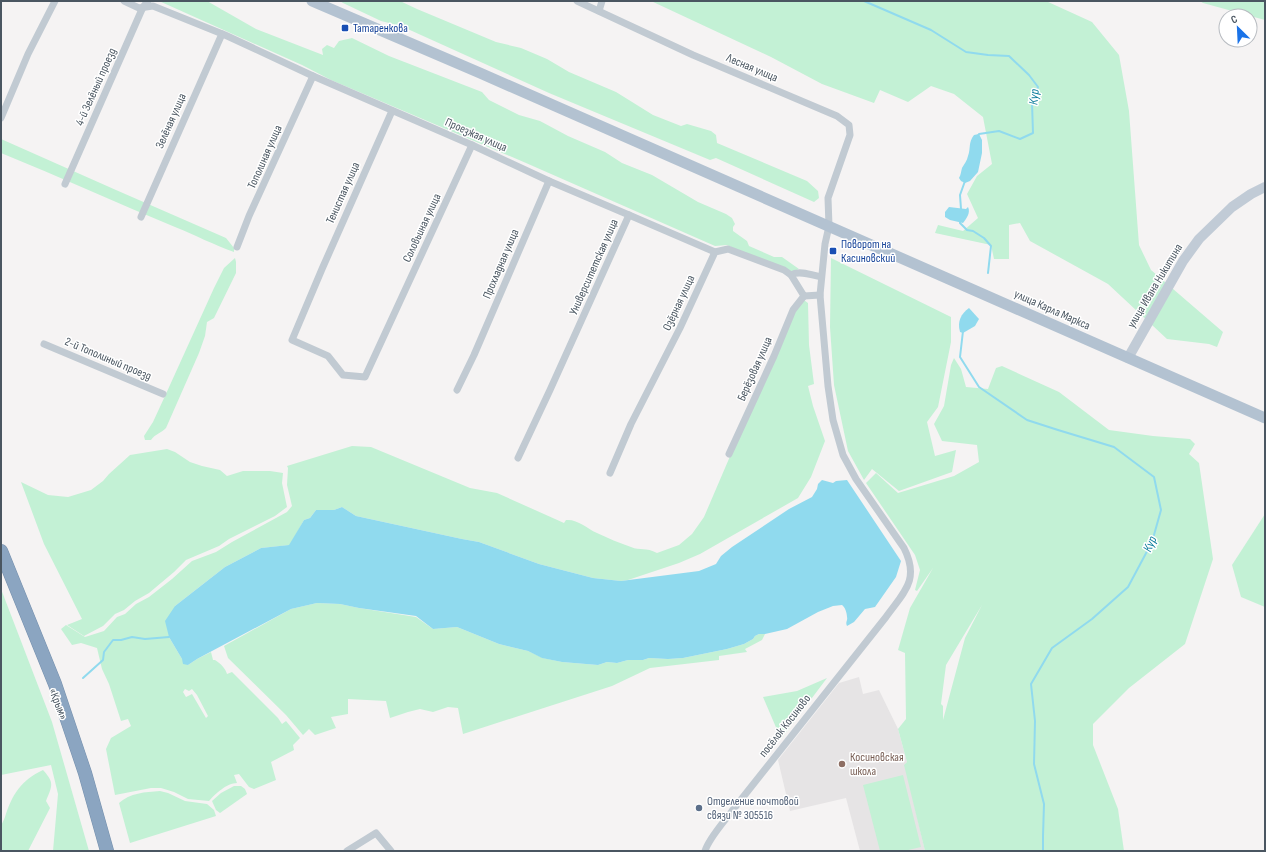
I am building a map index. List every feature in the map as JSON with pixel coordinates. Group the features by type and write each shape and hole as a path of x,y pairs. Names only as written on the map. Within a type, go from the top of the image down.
{"highway":[{"path":"1,551 55,684 85,773 106,851"},
{"name":"«Крым»","path":"1,561 24,616 69,736 106,851"}],"main road":[{"name":"улица Карла Маркса","path":"312,1 488,76 1265,418"},
{"name":"улица Ивана Никитина","path":"1128,358 1183,261 1199,239 1232,207 1251,194 1265,187"}],"street":[{"path":"1,118 28,54 55,1"},
{"name":"Проезжая улица","path":"124,1 139,8 153,6 222,34 313,76 472,145 549,181 629,215"},
{"name":"4-й Зелёный проезд","path":"65,184 143,7 148,1"},
{"name":"Лесная улица","path":"577,1 693,54 837,116 844,121 849,125 850,135 828,198"},
{"path":"599,11 602,1"},
{"name":"Зелёная улица","path":"141,217 222,34"},
{"name":"Тополиная улица","path":"238,247 249,216 313,76"},
{"name":"Тенистая улица","path":"392,111 292,340 328,356 343,375 365,377 393,319"},
{"name":"Соловьиная улица","path":"393,319 472,145"},
{"name":"Прохладная улица","path":"458,390 549,181"},
{"name":"посёлок Косиново","path":"705,851 716,832 732,811 886,617 908,586 912,572 910,559 904,548 856,479 843,455 833,420 828,386 820,295 825,244 829,226 828,198"},
{"name":"Университетская улица","path":"518,458 629,215 714,252"},
{"path":"714,252 728,249 784,270 791,275 804,296 820,295"},
{"name":"Озёрная улица","path":"610,473 631,424 680,328 714,252"},
{"path":"791,275 801,273 821,277"},
{"name":"Берёзовая улица","path":"729,454 774,356 793,310 804,296"},
{"name":"2-й Тополиный проезд","path":"44,344 163,394"},
{"path":"347,851 376,833 391,851"}],"shaded area":[{"name":"Косиновская школа","path":"859,677 863,694 879,690 898,729 907,762 905,765 925,851 860,851 846,798 790,811 778,760 839,683"}],"green space":[{"path":"159,1 207,1 256,29 323,55 322,49 327,45 334,48 339,41 352,38 389,56 482,92 489,100 519,115 540,121 568,136 605,152 622,163 652,175 698,202 726,214 732,218 735,224 733,231 747,241 749,246 774,257 782,257 799,269 789,273 727,245 715,246 331,80 302,65"},
{"path":"340,1 400,1 496,42 521,48 547,59 569,72 616,92 653,115 681,126 687,124 711,131 716,135 717,143 807,181 818,191 819,198 814,202 716,158 710,160 549,93 401,26 381,21"},
{"path":"651,1 1046,1 1092,22 1119,55 1129,111 1139,245 1151,270 1223,332 1217,347 1209,344 1167,339 1108,284 1030,241 1020,223 1009,225 1009,259 994,259 991,245 935,233 938,225 963,231 978,218 967,194 977,176 992,164 983,117 954,94 931,86 908,102 880,90 874,103 822,84 771,57"},
{"path":"1200,1 1265,1 1265,20 1258,18 1258,8 1221,8"},
{"path":"1,139 226,238 234,248 234,252 1,153"},
{"path":"235,258 236,273 214,318 207,322 205,336 199,353 166,428 154,436 151,440 145,440 144,436 153,422 214,288 224,268"},
{"path":"831,258 951,317 951,342 938,407 927,422 935,456 956,450 952,472 899,491 872,469 864,480 848,451 834,385 830,327"},
{"path":"801,298 808,303 809,345 814,384 808,386 825,441 811,477 798,498 700,554 679,563 621,581 593,578 539,564 479,542 356,516 342,507 334,510 316,510 310,518 304,520 290,545 261,548 225,567 175,606 169,637 182,659 188,665 211,652 213,660 221,665 227,674 232,672 278,718 282,724 286,721 300,738 293,745 294,750 271,762 276,780 254,789 249,787 239,774 234,775 237,783 233,783 225,787 209,801 188,799 174,792 161,788 151,788 115,795 106,749 111,738 131,726 128,719 121,721 109,684 102,669 97,648 81,643 72,645 61,629 66,625 85,637 104,631 117,617 125,614 136,604 149,597 192,561 216,552 287,512 292,506 287,485 287,466 352,446 371,447 470,488 497,493 564,523 566,520 574,521 622,544 657,553 679,545 692,534 704,517","holes":["185,689 189,691 192,689 197,695 208,716 206,718 192,694 186,697 183,692"]},
{"path":"954,358 961,369 966,387 988,389 996,368 1002,366 1059,392 1109,430 1190,439 1195,444 1189,454 1199,463 1213,559 1185,644 1129,688 1093,724 1093,745 1118,809 1124,851 925,851 904,765 907,762 898,729 906,719 905,653 898,650 910,608 933,568 917,591 915,590 920,570 915,555 866,483 876,473 898,493 954,476 979,462 977,445 942,441 934,424 944,406 951,365","holes":["982,605 965,638 943,720 943,706 941,704 946,665"]},
{"path":"167,449 175,452 190,462 220,470 227,476 243,471 270,471 283,473 282,483 287,507 275,516 229,539 219,546 186,560 149,593 135,601 124,610 115,614 103,626 84,636 67,625 82,619 44,544 21,482 48,495 68,497 91,490 103,481 130,455"},
{"path":"1265,514 1265,607 1241,597 1232,565"},
{"path":"1,589 52,722 89,851 53,851 58,794 51,765 1,775"},
{"path":"317,603 340,604 416,617 433,629 457,627 499,644 528,651 543,658 562,662 598,665 607,662 617,663 628,660 643,660 649,658 683,658 727,649 744,644 759,634 765,634 762,640 745,649 747,652 719,656 719,660 650,668 612,686 463,734 458,708 448,707 433,712 420,709 390,718 386,701 348,699 348,714 331,717 336,728 315,735 309,729 303,735 286,715 228,658 224,646 291,609"},
{"path":"827,678 781,739 763,697 797,691"},
{"path":"43,770 51,782 51,788 46,801 50,808 28,851 1,851 1,826 14,795 23,783"},
{"path":"903,775 921,847 904,851 880,851 863,785"},
{"path":"234,786 241,786 245,789 247,794 220,813 216,810 212,801 221,793"},
{"path":"160,791 185,801 207,804 214,810 216,816 130,843 119,803 133,795"}],"water":[{"path":"979,134 982,140 982,153 978,172 970,181 965,183 959,178 962,168 968,158 972,138 974,135"},
{"path":"949,207 966,209 968,207 969,214 963,223 950,220 945,217 945,212"},
{"path":"969,308 979,319 975,326 963,333 960,332 959,321 962,315"},
{"path":"822,480 833,483 836,481 847,480 901,561 896,577 875,607 865,609 854,622 847,626 847,615 844,607 842,605 833,606 818,612 787,629 759,634 744,644 727,649 683,658 649,658 643,660 628,660 617,663 607,662 598,665 562,662 542,658 528,651 499,644 457,627 433,629 416,616 340,604 317,603 291,609 188,665 183,664 182,659 169,637 165,621 175,606 225,567 261,548 289,545 304,520 310,518 316,510 334,510 342,507 356,516 479,542 539,564 593,578 621,581 699,571 716,564 721,556 732,547 789,509 812,497 818,484"}],"waterway":[{"name":"Кур","path":"864,1 931,30 966,52 1009,56 1029,75 1038,87 1032,103 1033,133 1020,139 999,131 979,134 977,137"},
{"name":"Кур","path":"961,209 960,195 965,181"},
{"path":"960,222 967,230 973,231 984,238 991,246 988,273"},
{"name":"Кур","path":"963,331 960,357 979,387 1027,420 1114,447 1154,477 1161,510 1152,542 1128,587 1092,619 1052,648 1031,684 1035,721 1034,764 1044,804 1043,851"},
{"path":"83,678 103,660 104,652 113,640 121,640 132,637 145,639 169,637"}],"place":[{"name":"Татаренкова","path":"345,28"},
{"name":"Поворот на Касиновский","path":"833,251"},
{"name":"Косиновская школа","path":"842,764"},
{"name":"Отделение почтовой связи № 305516","path":"699,808"}]}
